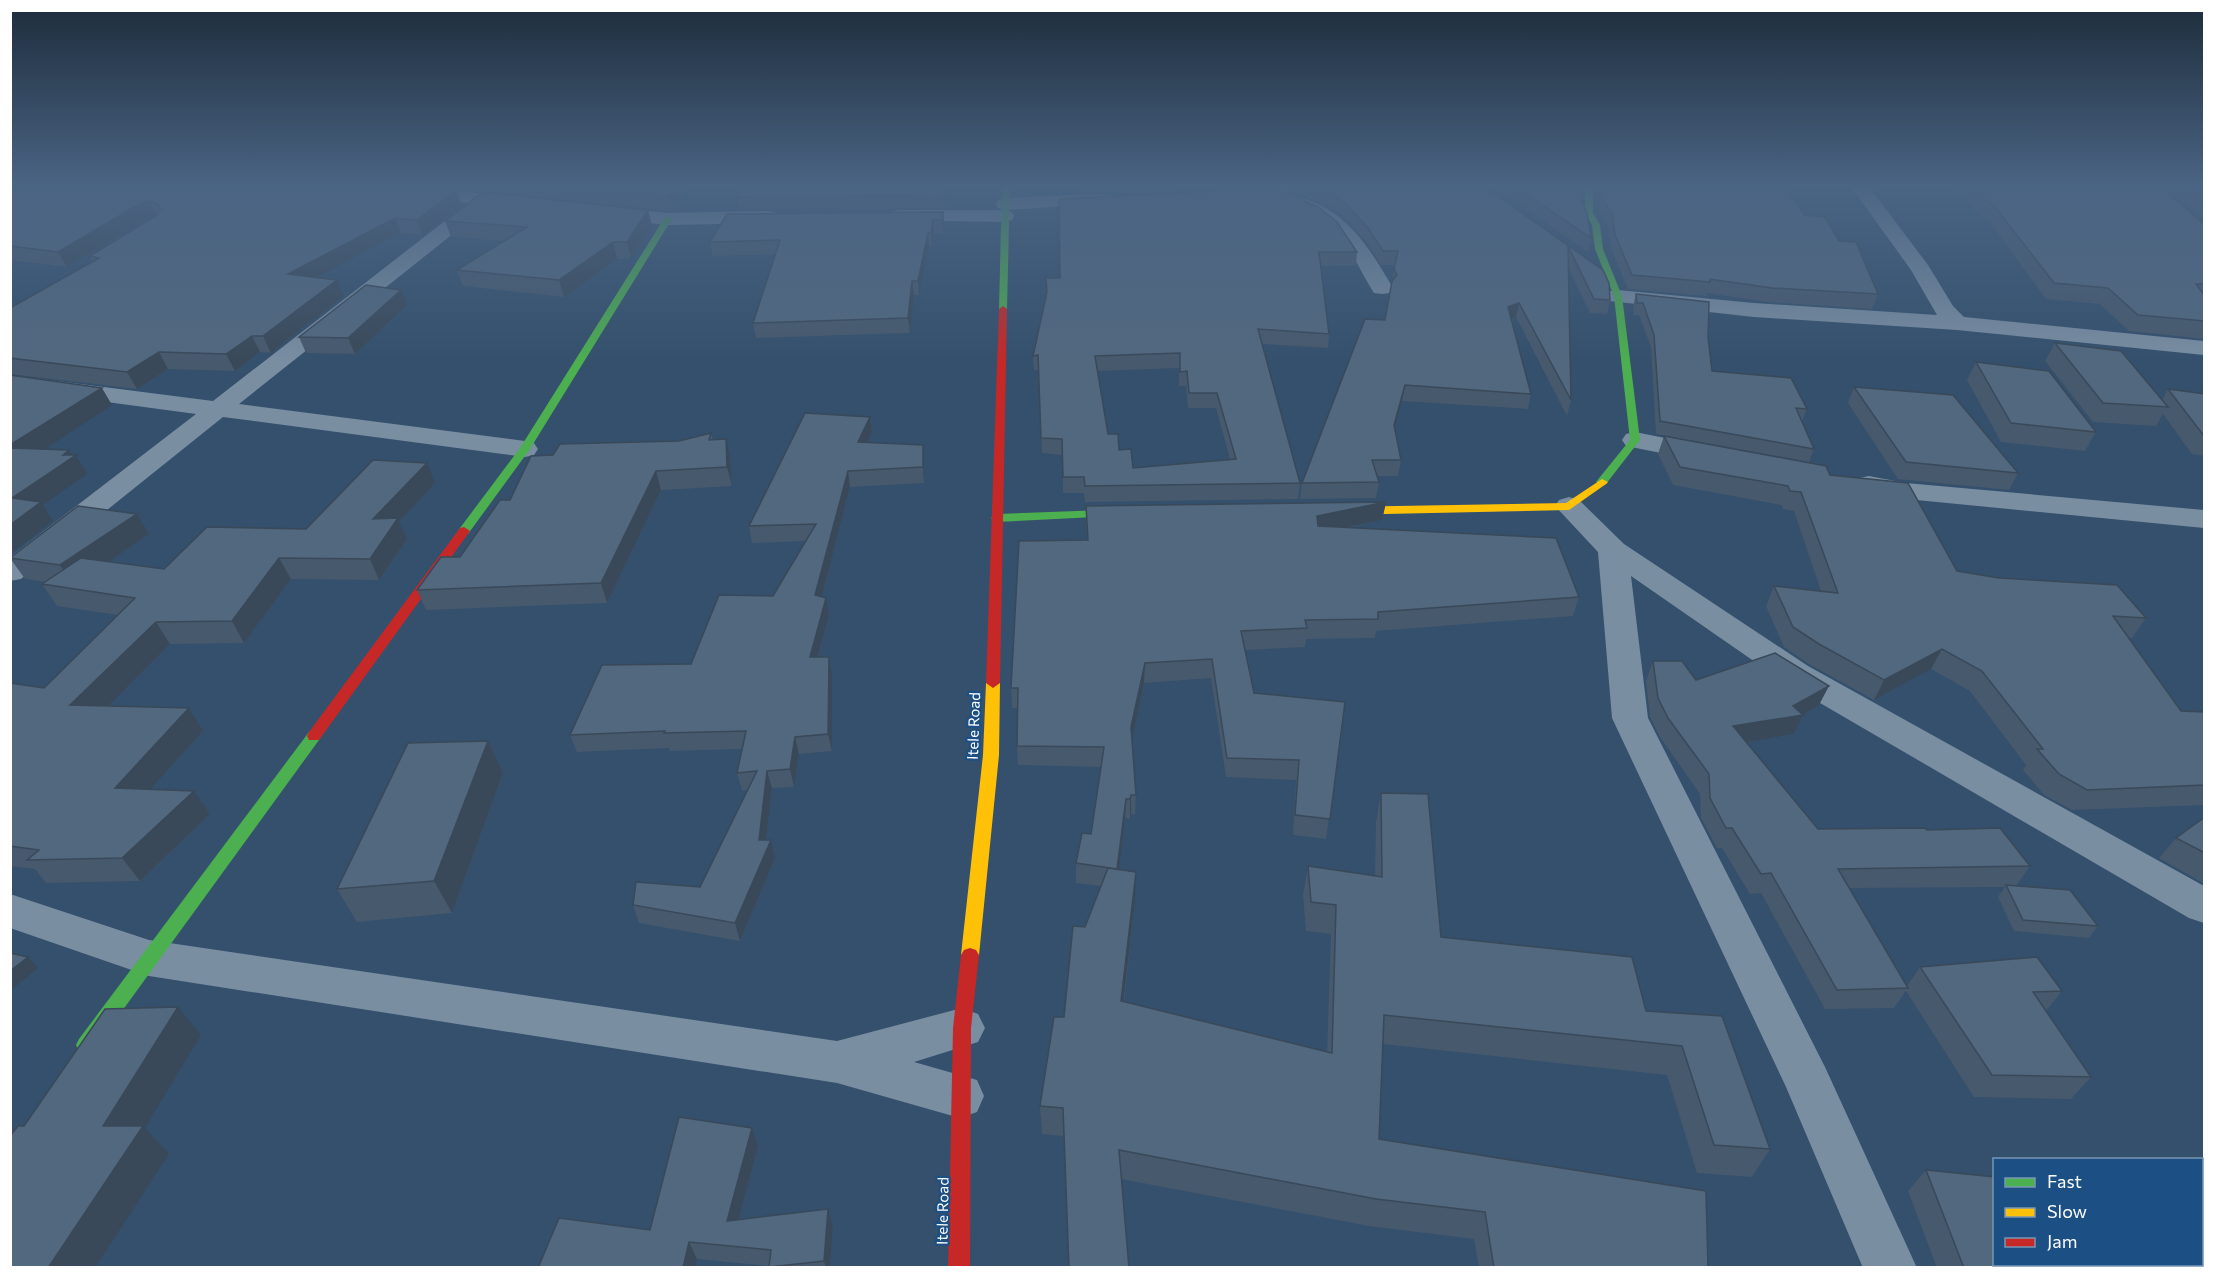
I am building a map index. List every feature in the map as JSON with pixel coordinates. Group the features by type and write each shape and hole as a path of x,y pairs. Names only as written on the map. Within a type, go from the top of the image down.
{"street":[{"path":"10,572 428,244"},
{"path":"80,1055 525,449 654,244"},
{"name":"Itele Road","path":"958,1268 962,1028 991,755 1004,244"},
{"path":"1357,244 1382,288"},
{"path":"1320,511 1569,507 1603,484 1635,440 1628,366 1614,288 1598,244"},
{"path":"1902,244 1921,269 1944,309 1957,323"},
{"path":"1582,260 1614,288 1754,310 1957,323 2205,348"},
{"path":"10,382 525,449"},
{"path":"1635,440 1731,459"},
{"path":"1848,480 1906,491 2205,519"},
{"path":"1569,507 1613,550 1796,674 2205,906"},
{"path":"998,518 1146,513"},
{"path":"1613,550 1630,718 1808,1082 1890,1268"},
{"path":"10,911 149,958 837,1062 960,1096"},
{"path":"837,1062 962,1028"}],"building":[{"path":"10,244 72,244 58,252 10,246"},
{"path":"110,244 346,244 288,274 337,280 263,336 252,336 226,354 159,352 127,372 10,358 10,308 99,258 90,256"},
{"path":"500,244 611,244 559,280 457,270"},
{"path":"779,244 926,244 918,281 912,281 908,318 753,323"},
{"path":"1060,244 1351,244 1357,252 1319,252 1329,334 1258,329 1300,483 1085,486 1084,477 1063,477 1062,439 1041,438 1038,355 1033,356 1047,292 1046,278 1060,278","holes":["1180,353 1180,372 1187,371 1189,393 1217,393 1236,459 1133,468 1131,449 1119,450 1118,434 1108,434 1095,356"]},
{"path":"1378,244 1565,244 1603,270 1609,283 1610,300 1594,299 1568,246 1571,400 1519,303 1508,307 1531,394 1405,385 1394,425 1401,460 1372,460 1379,482 1302,483 1365,319 1385,320 1392,281 1397,275 1394,269 1398,251 1383,251"},
{"path":"1619,244 1857,244 1878,294 1772,288 1710,279 1710,282 1632,275"},
{"path":"2023,244 2205,244 2205,284 2196,284 2205,296 2205,321 2138,315 2108,288 2054,283"},
{"path":"366,285 401,290 348,338 299,337"},
{"path":"1636,294 1709,302 1708,337 1712,371 1791,378 1807,409 1796,408 1814,449 1660,421 1654,335 1643,303 1637,303"},
{"path":"2055,343 2121,351 2168,407 2103,403"},
{"path":"1976,362 2049,371 2096,432 2011,423"},
{"path":"10,375 102,388 10,445"},
{"path":"1854,387 1953,395 2018,473 1906,462"},
{"path":"2168,389 2205,394 2205,436 2204,436"},
{"path":"805,413 870,417 858,442 923,445 923,467 848,471 815,595 826,598 810,657 829,657 828,734 795,737 790,769 767,771 759,840 771,840 735,923 633,905 636,882 700,887 757,771 737,773 746,731 664,733 665,731 570,735 602,665 691,664 719,595 773,596 816,524 749,526"},
{"path":"711,433 709,440 726,439 727,467 656,471 601,583 417,590 441,557 460,557 500,500 510,500 531,456 553,455 560,444 679,441"},
{"path":"1664,436 1826,466 1830,475 1908,483 1957,571 1999,578 2117,585 2146,618 2113,616 2181,711 2205,712 2205,785 2087,790 2059,774 2037,749 2043,749 1982,671 1942,649 1884,680 1819,644 1793,627 1774,586 1838,593 1801,492 1790,491 1788,486 1680,467"},
{"path":"10,448 69,450 63,455 76,455 12,498 41,502 10,525"},
{"path":"373,460 427,463 373,519 398,518 370,559 279,558 232,621 156,622 70,705 189,708 115,788 194,791 122,858 27,860 39,850 10,846 10,683 44,688 135,598 42,584 81,558 164,569 207,527 306,529"},
{"path":"1386,502 1317,516 1318,526 1556,538 1579,597 1378,612 1378,619 1305,620 1307,628 1241,631 1254,693 1345,702 1330,819 1295,815 1299,760 1227,758 1212,659 1145,663 1131,727 1136,795 1131,795 1130,799 1126,799 1117,869 1076,863 1082,833 1091,834 1104,747 1017,746 1018,688 1011,688 1019,541 1088,540 1086,506"},
{"path":"78,506 137,514 60,565 10,558"},
{"path":"1775,653 1829,686 1793,706 1803,715 1733,726 1818,829 2000,828 2030,866 1838,869 1908,988 1837,990 1771,873 1761,874 1732,828 1726,828 1710,798 1709,774 1668,718 1658,698 1653,661 1682,661 1696,680"},
{"path":"488,741 434,881 337,889 408,743"},
{"path":"1381,793 1428,794 1441,937 1632,957 1646,1011 1722,1016 1770,1149 1714,1145 1682,1046 1384,1015 1379,1139 1706,1191 1708,1268 1494,1268 1485,1212 1376,1199 1119,1150 1129,1268 1069,1268 1063,1108 1040,1106 1054,1017 1064,1017 1073,926 1085,927 1108,868 1136,872 1121,1001 1332,1053 1336,905 1311,902 1308,866 1382,877"},
{"path":"2205,817 2205,853 2176,838"},
{"path":"2006,885 2070,890 2098,926 2023,920"},
{"path":"10,953 28,957 10,971"},
{"path":"2037,957 2062,991 2033,992 2091,1077 1992,1075 1920,967"},
{"path":"178,1007 103,1126 143,1126 48,1268 10,1268 10,1136 18,1126 24,1126 105,1009"},
{"path":"679,1117 752,1128 727,1221 828,1209 824,1261 769,1267 771,1250 689,1242 683,1268 538,1268 559,1218 650,1230"},
{"path":"1926,1170 1993,1177 1993,1266 2100,1266 2100,1268 1964,1268"}],"traffic: fast":[{"path":"464,531 525,449 653,244"},
{"path":"1003,309 1005,244"},
{"path":"1598,244 1618,296 1635,440 1602,482"},
{"path":"997,518 1131,513"},
{"path":"86,1045 314,736"}],"traffic: slow":[{"path":"1338,511 1569,506 1602,482"},
{"path":"970,955 991,755 993,683"}],"traffic: jam":[{"path":"993,683 1003,309"},
{"path":"314,736 464,531"},
{"path":"959,1268 962,1028 970,955"}]}
